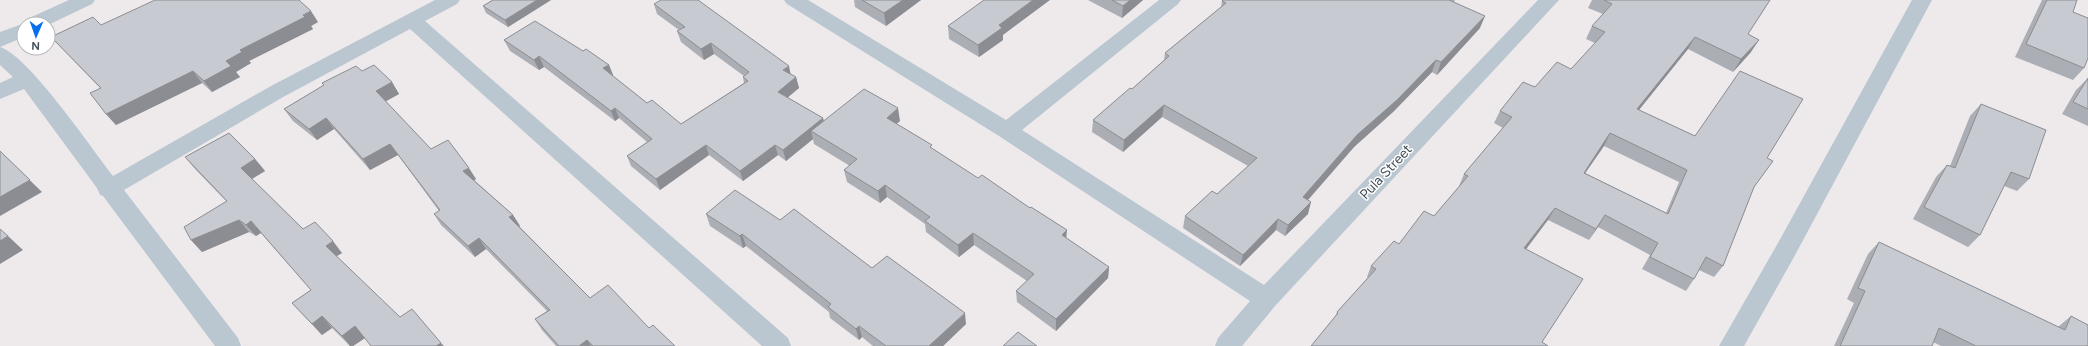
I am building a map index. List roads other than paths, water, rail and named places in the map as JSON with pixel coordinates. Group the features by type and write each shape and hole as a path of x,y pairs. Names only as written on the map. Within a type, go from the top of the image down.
{"street":[{"path":"51,16 85,0"},
{"path":"108,189 278,91 413,21 450,0"},
{"path":"795,0 1007,130 1266,299"},
{"path":"1007,130 1171,0"},
{"name":"Pula Street","path":"1227,346 1266,299 1549,0"},
{"path":"1731,346 1786,250 1922,0"},
{"path":"413,21 779,346"},
{"path":"0,40 16,32"},
{"path":"0,54 27,79 108,189 229,346"},
{"path":"0,92 27,79"}]}
